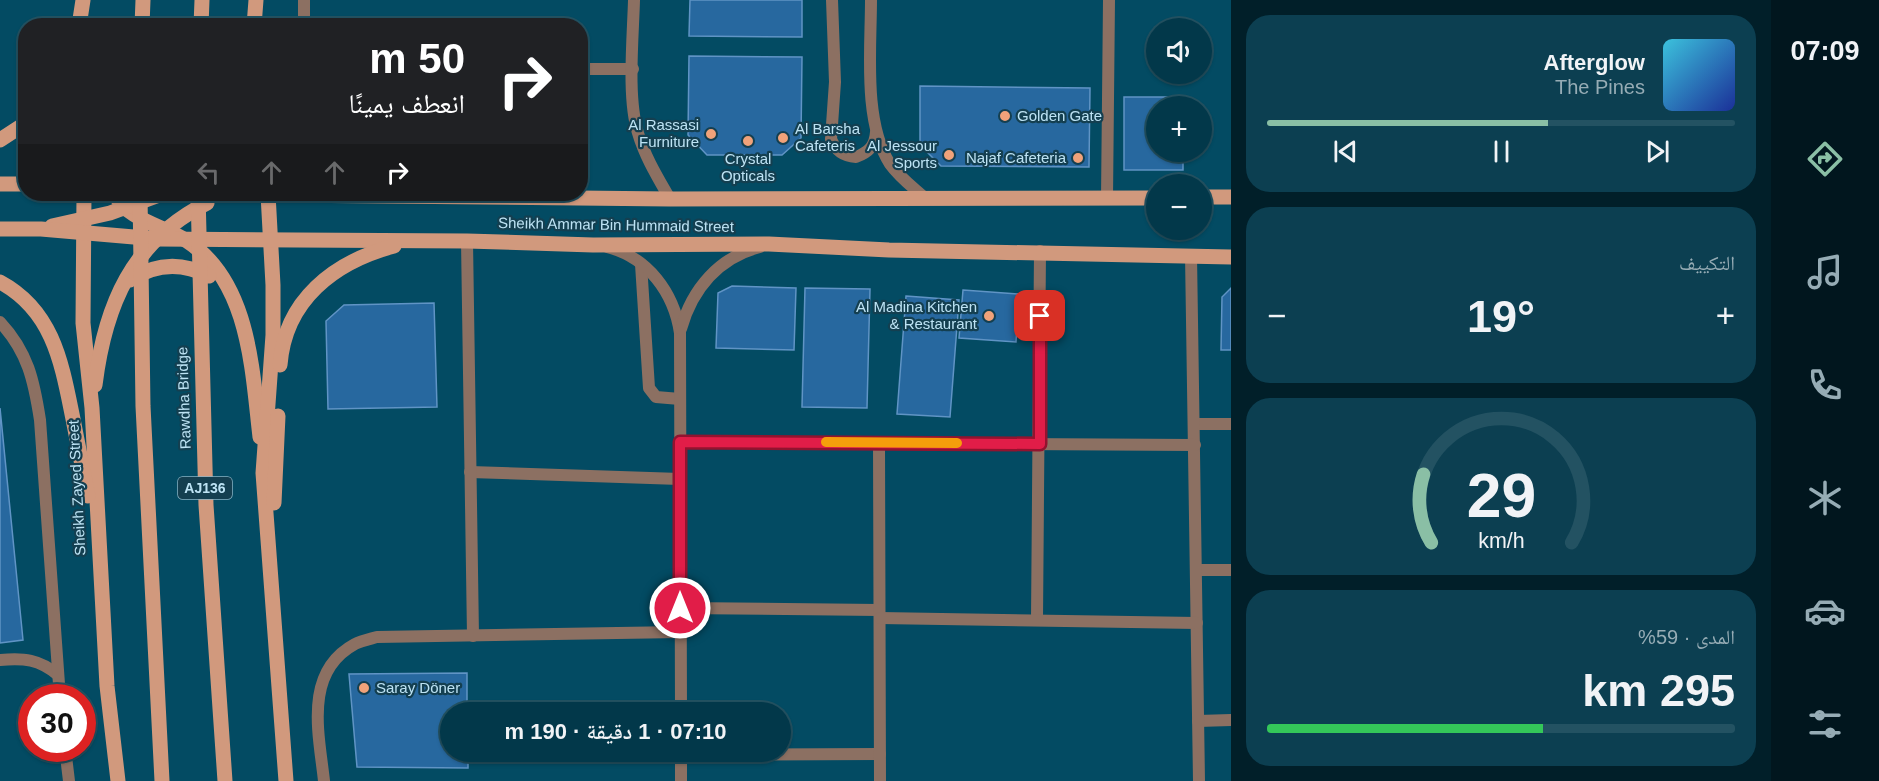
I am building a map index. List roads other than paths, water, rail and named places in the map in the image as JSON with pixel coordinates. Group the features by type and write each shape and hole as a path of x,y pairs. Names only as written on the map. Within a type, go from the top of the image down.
{"main road":[{"path":"81,18 85,0"},
{"path":"85,0 86,18"},
{"path":"142,18 143,0"},
{"path":"201,18 202,0"},
{"path":"255,18 257,0"},
{"path":"257,0 259,18"},
{"path":"0,140 18,128"},
{"path":"0,184 18,184"},
{"name":"Sheikh Ammar Bin Hummaid Street","path":"588,197 926,200 1146,198"},
{"path":"1212,197 1231,197"},
{"name":"Sheikh Zayed Street","path":"84,201 83,323 92,408 107,686 118,781"},
{"path":"121,201 161,234"},
{"path":"140,201 143,427 162,781"},
{"path":"84,226 143,201"},
{"name":"Rawdha Bridge","path":"198,201 206,504 225,781"},
{"path":"92,408 102,346 121,286 137,261 161,234 195,210 214,201"},
{"path":"263,472 273,335 268,201"},
{"name":"Sheikh Ammar Bin Hummaid Street","path":"0,229 84,226 161,234 184,239 467,241 593,245 769,244 889,250 1040,251 1231,257"},
{"path":"184,239 212,263 227,287 242,324 251,358 271,566 286,781"},
{"path":"271,566 281,353 292,319 302,302 314,289 355,260 382,249 413,241"},
{"path":"121,286 141,273 168,266 195,270 227,287"},
{"path":"0,282 25,301 42,321 54,342 62,365 98,540"}],"street":[{"path":"304,0 304,18"},
{"path":"634,0 633,109 637,132 652,168 670,199"},
{"path":"832,0 835,82 831,139 834,147 840,153 856,157 871,149 876,132"},
{"path":"871,0 872,97 876,132 890,163 901,177 926,200"},
{"path":"1107,198 1109,0"},
{"path":"588,69 633,69"},
{"path":"467,241 473,636"},
{"path":"680,333 693,297 711,274 733,257 769,244"},
{"path":"593,245 610,248 652,272 668,294 678,320 680,333 681,702"},
{"path":"1037,620 1040,251"},
{"path":"1191,255 1199,781"},
{"path":"641,264 649,388 656,397 680,399"},
{"path":"0,322 22,351 35,382 40,420 59,684"},
{"path":"1194,424 1231,424"},
{"path":"680,442 1195,445"},
{"path":"879,443 880,781"},
{"path":"470,472 680,479"},
{"path":"1196,570 1231,570"},
{"path":"680,608 1197,623"},
{"path":"324,781 318,696 324,675 337,657 356,644 377,637 680,632"},
{"path":"0,660 35,661 47,666 58,675"},
{"path":"1198,721 1231,720"},
{"path":"791,754 880,754"},
{"path":"67,762 69,781"},
{"path":"681,762 681,781"}],"place":[{"name":"Golden Gate","path":"1005,116"},
{"name":"Al Rassasi Furniture","path":"711,134"},
{"name":"Al Barsha Cafeteris","path":"783,138"},
{"name":"Crystal Opticals","path":"748,141"},
{"name":"Al Jessour Sports","path":"949,155"},
{"name":"Najaf Cafeteria","path":"1078,158"},
{"name":"Al Madina Kitchen & Restaurant","path":"989,316"},
{"name":"Saray Döner","path":"364,688"}]}
